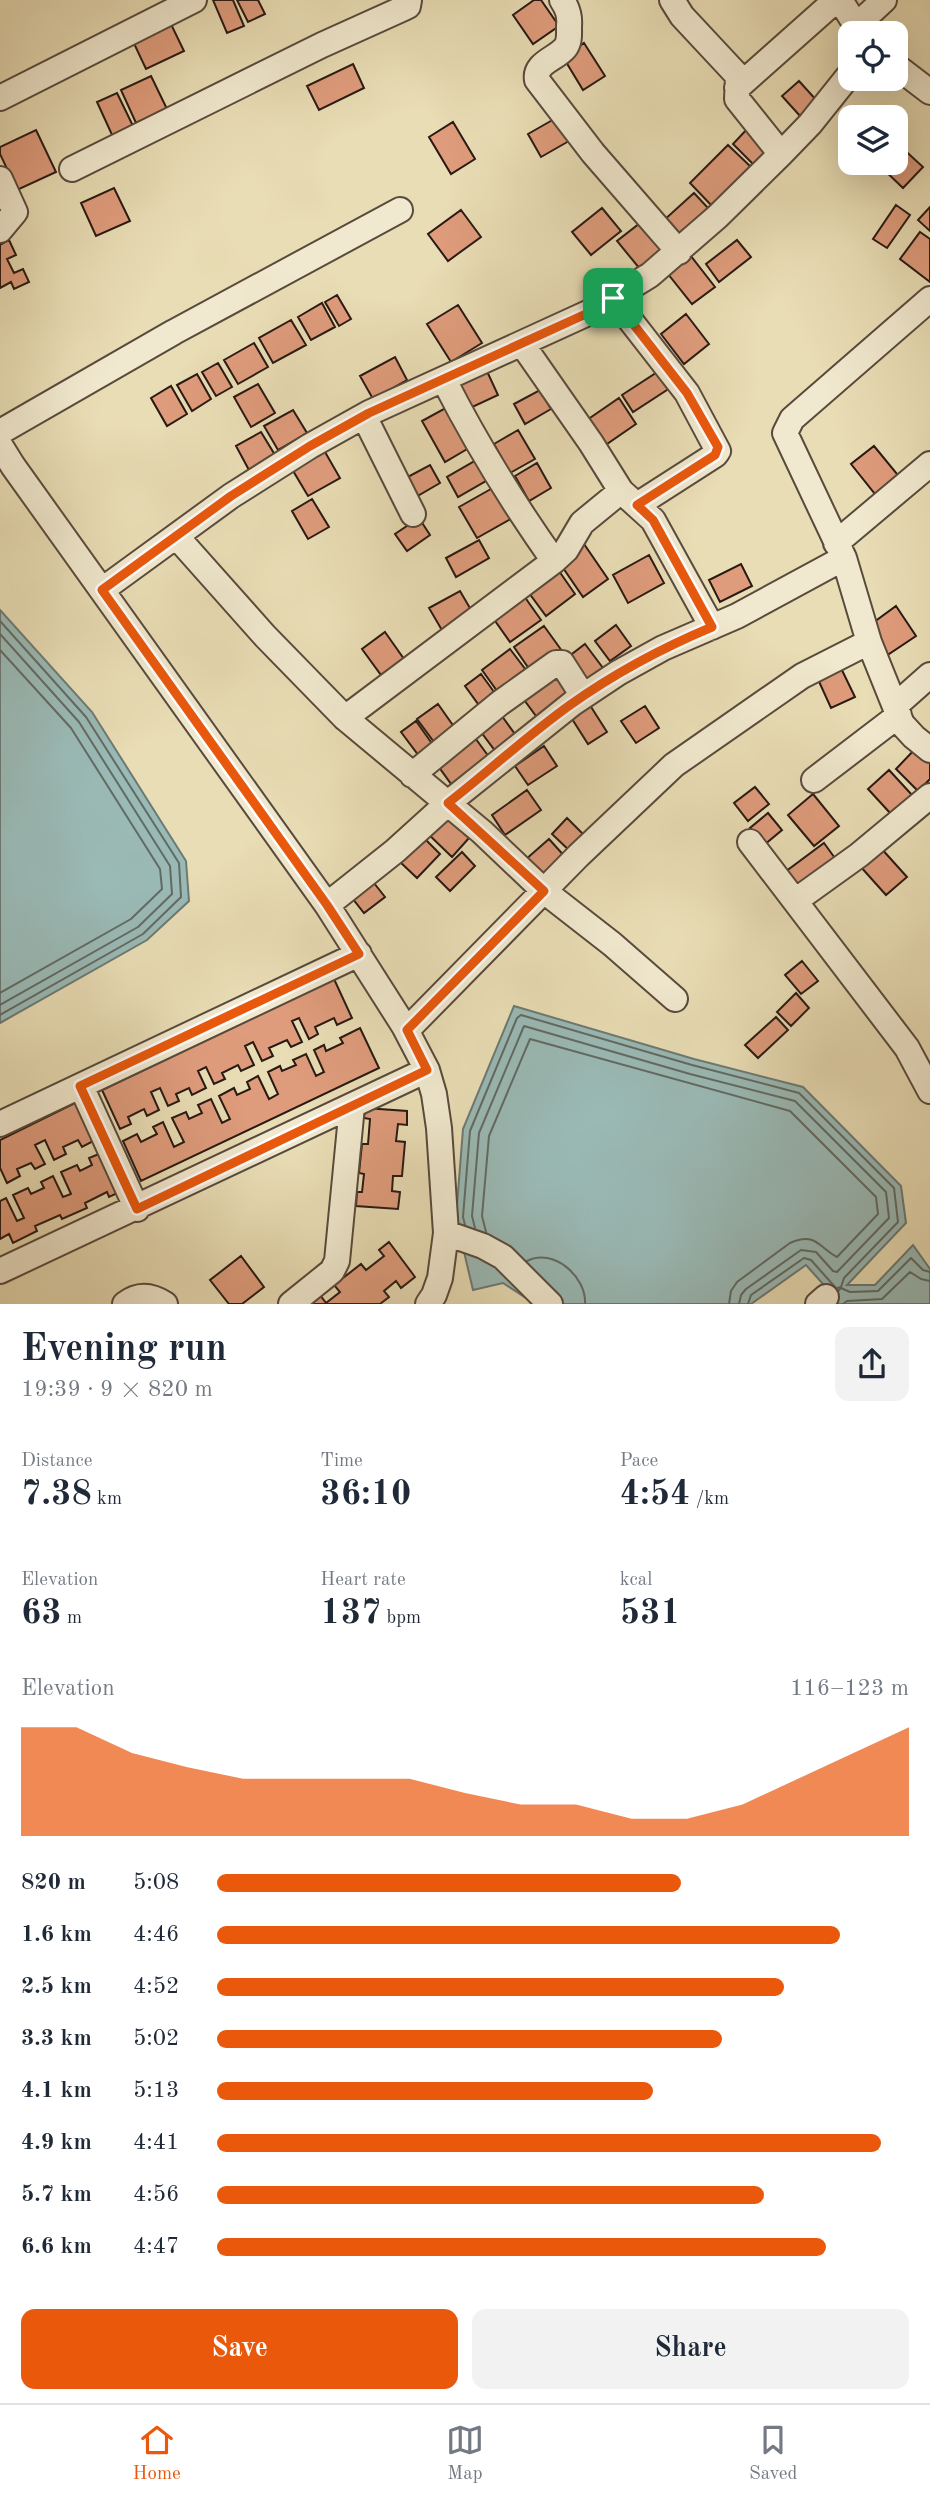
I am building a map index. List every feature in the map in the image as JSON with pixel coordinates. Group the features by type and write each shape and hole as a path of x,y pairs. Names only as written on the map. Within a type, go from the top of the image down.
{"street":[{"path":"0,99 194,0"},
{"path":"72,169 321,45 408,6 410,0"},
{"path":"562,0 570,19 568,43 560,53 539,68 537,80 593,153 679,252"},
{"path":"672,0 682,16 735,73 738,80 737,99 781,154"},
{"path":"737,88 838,0 853,21"},
{"path":"866,21 884,0"},
{"path":"908,75 930,92"},
{"path":"102,590 231,496 310,446 364,416 588,313 650,275 679,252 781,154 838,89"},
{"path":"0,179 15,212 0,230"},
{"path":"0,432 174,332 400,211"},
{"path":"345,719 554,561 566,550 582,523 718,451 687,393 613,298"},
{"path":"930,299 786,426 786,439 840,551 869,642 897,710 907,730 930,751"},
{"path":"522,344 629,498 653,520 712,627"},
{"path":"444,380 468,427 523,517 554,561"},
{"path":"364,416 413,514"},
{"path":"0,445 327,905 407,1030 427,1070 439,1128 446,1233 440,1278 428,1304"},
{"path":"327,905 395,851 448,803 583,696 663,648 737,616 840,551 930,464"},
{"path":"176,536 265,636 345,719 448,803 544,891 676,999"},
{"path":"407,1030 544,891 688,754 802,677 869,642"},
{"path":"412,775 500,703 556,663 562,663 583,696"},
{"path":"814,780 897,710 930,675"},
{"path":"795,901 859,855 930,796"},
{"path":"750,842 915,1059 930,1091"},
{"path":"0,1124 359,954"},
{"path":"0,1271 137,1209 427,1070"},
{"path":"80,1086 137,1209"},
{"path":"291,1304 332,1271 337,1261 352,1106"},
{"path":"446,1233 484,1246 503,1257 550,1304"},
{"path":"125,1304 144,1296 164,1304"}],"water":[{"path":"0,610 92,712 186,861 189,901 147,940 0,1023"},
{"path":"514,1006 694,1059 803,1087 901,1186 906,1223 847,1285 875,1285 913,1245 930,1269 930,1304 824,1304 831,1293 806,1265 751,1304 556,1304 542,1282 526,1298 503,1283 473,1290 456,1218 463,1129"}],"building":[{"path":"213,0 233,0 244,26 227,33"},
{"path":"237,0 258,0 265,14 248,22"},
{"path":"534,0 541,0 559,26 533,44 513,15"},
{"path":"168,18 184,51 146,69 130,35"},
{"path":"584,43 605,76 583,90 563,57"},
{"path":"353,64 364,88 319,110 307,86"},
{"path":"151,76 167,109 136,123 121,90"},
{"path":"799,81 818,102 801,117 782,96"},
{"path":"117,93 134,128 113,137 97,102"},
{"path":"556,118 569,141 541,157 528,134"},
{"path":"453,122 475,159 451,174 429,137"},
{"path":"749,127 772,149 755,166 733,144"},
{"path":"36,130 56,172 17,190 0,154 0,147"},
{"path":"728,145 751,167 712,206 690,183"},
{"path":"908,153 923,167 903,188 889,175 908,175"},
{"path":"114,188 130,221 96,236 81,203"},
{"path":"694,193 708,208 677,237 663,221"},
{"path":"896,205 910,215 887,248 873,239"},
{"path":"930,207 930,231 918,220"},
{"path":"602,208 621,231 591,255 572,232"},
{"path":"461,210 481,237 448,261 428,234"},
{"path":"644,220 666,247 640,269 617,241"},
{"path":"920,232 930,239 930,282 900,259"},
{"path":"9,240 16,255 7,259 14,273 23,269 29,282 14,289 11,282 0,288 0,245"},
{"path":"737,240 751,257 719,282 706,264"},
{"path":"687,251 715,287 692,304 664,269"},
{"path":"337,295 351,319 339,326 325,302"},
{"path":"322,303 335,327 311,340 298,317"},
{"path":"458,305 482,343 451,362 427,324"},
{"path":"686,314 709,344 684,364 661,334"},
{"path":"291,320 306,345 273,363 259,338"},
{"path":"254,343 268,367 238,384 224,360"},
{"path":"395,357 407,380 373,399 360,376"},
{"path":"218,363 232,387 216,396 202,372"},
{"path":"485,367 498,395 466,410 453,382"},
{"path":"659,371 670,388 633,412 622,395"},
{"path":"197,374 211,399 192,411 177,385"},
{"path":"258,384 275,413 251,427 234,397"},
{"path":"171,386 187,414 167,426 151,398"},
{"path":"540,390 551,409 525,424 514,404"},
{"path":"619,398 636,424 604,446 587,420"},
{"path":"451,405 474,445 445,462 422,421"},
{"path":"293,410 307,433 278,450 264,426"},
{"path":"518,430 535,459 510,473 494,444"},
{"path":"261,432 275,455 249,470 236,446"},
{"path":"321,445 340,478 308,496 289,464"},
{"path":"874,446 902,480 879,499 851,464"},
{"path":"480,458 491,478 458,497 447,477"},
{"path":"537,463 551,488 529,501 515,476"},
{"path":"430,465 440,483 414,498 404,479"},
{"path":"498,485 516,516 477,538 459,507"},
{"path":"312,499 329,527 308,539 292,511"},
{"path":"419,518 430,535 407,551 395,534"},
{"path":"479,540 489,558 456,577 446,558"},
{"path":"584,544 608,579 583,597 559,562"},
{"path":"649,555 664,583 628,603 613,575"},
{"path":"741,564 752,586 720,602 709,580"},
{"path":"559,571 575,594 546,616 529,593"},
{"path":"460,591 474,615 443,632 429,608"},
{"path":"524,596 541,620 510,642 493,618"},
{"path":"896,606 916,636 886,656 870,625"},
{"path":"616,625 631,646 610,661 595,641"},
{"path":"544,626 562,651 532,673 514,647"},
{"path":"385,632 404,659 381,675 362,649"},
{"path":"585,644 603,668 585,681 568,657"},
{"path":"510,649 529,674 500,695 482,670"},
{"path":"839,664 855,697 831,708 816,675"},
{"path":"553,667 574,695 539,720 519,693"},
{"path":"481,674 497,696 481,708 465,686"},
{"path":"586,699 607,732 588,744 567,711"},
{"path":"438,704 457,731 437,746 417,719"},
{"path":"645,706 659,728 636,743 621,721"},
{"path":"499,712 520,741 499,756 478,728"},
{"path":"416,721 433,745 419,756 401,732"},
{"path":"470,731 492,761 454,788 433,759"},
{"path":"544,746 557,766 528,785 515,766"},
{"path":"916,748 930,763 930,779 918,791 896,769"},
{"path":"889,770 912,795 891,814 868,789"},
{"path":"755,787 769,804 748,821 734,803"},
{"path":"527,790 541,810 505,835 492,815"},
{"path":"813,794 839,826 814,846 788,815"},
{"path":"441,813 469,838 452,857 425,831"},
{"path":"768,813 782,830 764,845 750,828"},
{"path":"567,818 588,839 573,854 552,834"},
{"path":"423,837 440,854 417,878 399,861"},
{"path":"549,839 567,859 544,881 525,860"},
{"path":"824,843 837,861 798,891 785,872"},
{"path":"880,847 907,877 886,895 860,866"},
{"path":"462,852 475,866 450,891 436,877"},
{"path":"370,878 385,897 364,913 349,894"},
{"path":"802,961 818,981 801,994 785,975"},
{"path":"334,979 352,1018 337,1025 334,1018 315,1027 318,1034 309,1039 299,1018 292,1021 302,1042 291,1047 287,1040 269,1048 273,1056 262,1061 253,1042 245,1046 254,1065 241,1071 238,1065 222,1073 225,1079 214,1084 206,1067 198,1071 206,1088 192,1095 189,1088 176,1094 179,1101 168,1106 160,1088 151,1092 159,1110 147,1116 144,1109 128,1117 131,1124 120,1129 102,1090"},
{"path":"796,993 809,1008 791,1026 777,1012"},
{"path":"776,1017 788,1030 758,1058 745,1045"},
{"path":"360,1028 379,1068 141,1181 123,1141 137,1134 141,1142 157,1134 153,1127 163,1122 174,1147 184,1142 172,1118 186,1112 189,1119 202,1113 198,1105 211,1099 222,1123 230,1119 219,1096 234,1088 237,1095 250,1089 247,1082 258,1076 269,1099 278,1094 268,1072 280,1066 282,1071 296,1065 293,1060 306,1054 316,1076 324,1072 314,1050 324,1045 326,1051 343,1043 340,1038"},
{"path":"81,1100 99,1138 82,1147 78,1140 63,1147 66,1154 54,1160 45,1140 35,1145 45,1164 35,1169 31,1163 17,1169 20,1176 7,1183 0,1168 0,1140"},
{"path":"365,1108 407,1111 407,1125 398,1124 396,1141 405,1142 402,1176 393,1176 392,1191 400,1192 398,1209 356,1206 357,1192 362,1192 364,1174 359,1173 362,1144 368,1144 370,1119 364,1118"},
{"path":"106,1151 124,1190 109,1197 107,1192 85,1203 87,1208 62,1219 60,1215 35,1226 37,1231 13,1243 9,1234 0,1239 0,1201 6,1198 17,1221 24,1218 13,1195 28,1188 31,1194 44,1188 41,1182 53,1176 63,1197 71,1194 61,1172 77,1165 80,1171 92,1165 89,1158"},
{"path":"389,1242 415,1277 401,1288 396,1281 384,1291 389,1297 380,1304 308,1304 320,1295 326,1303 340,1292 334,1285 361,1264 366,1270 384,1256 379,1250"},
{"path":"241,1256 264,1287 242,1304 229,1304 210,1280"}],"route":[{"path":"613,298 687,393 718,447 715,455 637,505 653,520 712,627 663,648 618,673 573,703 448,803 544,891 407,1030 427,1070 137,1209 80,1086 359,954 327,905 102,590 231,496 310,446 369,413 478,365 588,313 613,298"}]}
